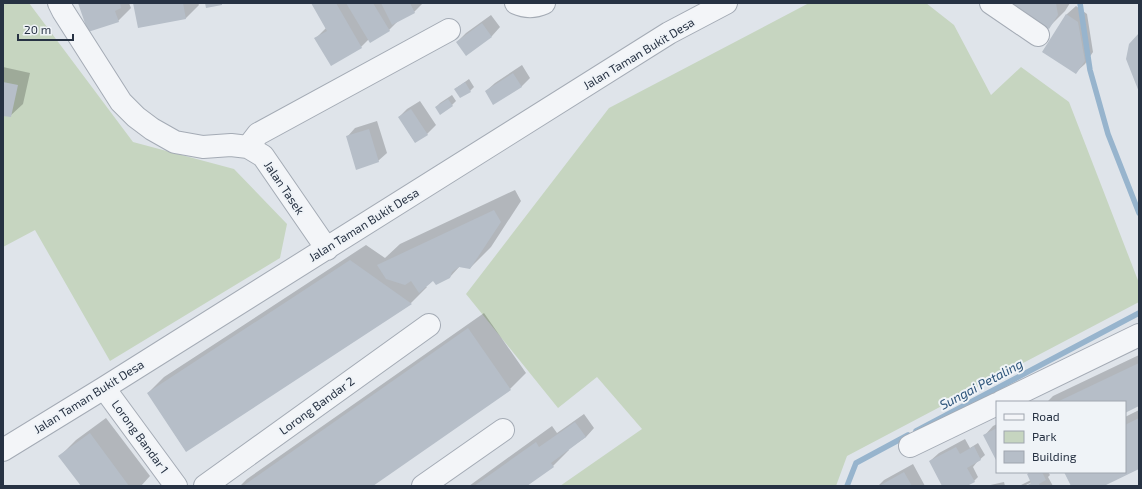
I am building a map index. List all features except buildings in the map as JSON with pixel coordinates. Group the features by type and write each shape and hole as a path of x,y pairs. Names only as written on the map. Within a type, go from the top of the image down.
{"street":[{"name":"Jalan Tasek","path":"59,3 121,102 136,116 152,129 175,142 203,147 231,145 248,147 263,156 327,249"},
{"path":"516,3 524,6 544,3"},
{"name":"Jalan Taman Bukit Desa","path":"3,450 327,249 669,33 726,3"},
{"path":"991,3 1038,35"},
{"path":"248,147 258,134 449,30"},
{"name":"Lorong Bandar 2","path":"205,486 429,325"},
{"path":"1003,401 1139,335"},
{"name":"Lorong Bandar 1","path":"104,388 176,486"},
{"path":"910,446 996,404"},
{"path":"423,486 503,430"}],"green space":[{"path":"3,3 29,3 133,142 234,169 287,224 280,258 110,361 35,230 3,247"},
{"path":"809,3 926,3 954,25 991,95 1021,67 1069,102 1139,283 1139,302 847,456 836,486 560,486 642,429 597,377 558,408 466,294 609,108"}],"waterway":[{"name":"Sungai Petaling","path":"1080,3 1090,70 1108,134 1139,213"},
{"name":"Sungai Petaling","path":"916,431 1139,313"},
{"name":"Sungai Petaling","path":"847,486 856,463 908,435"}]}
